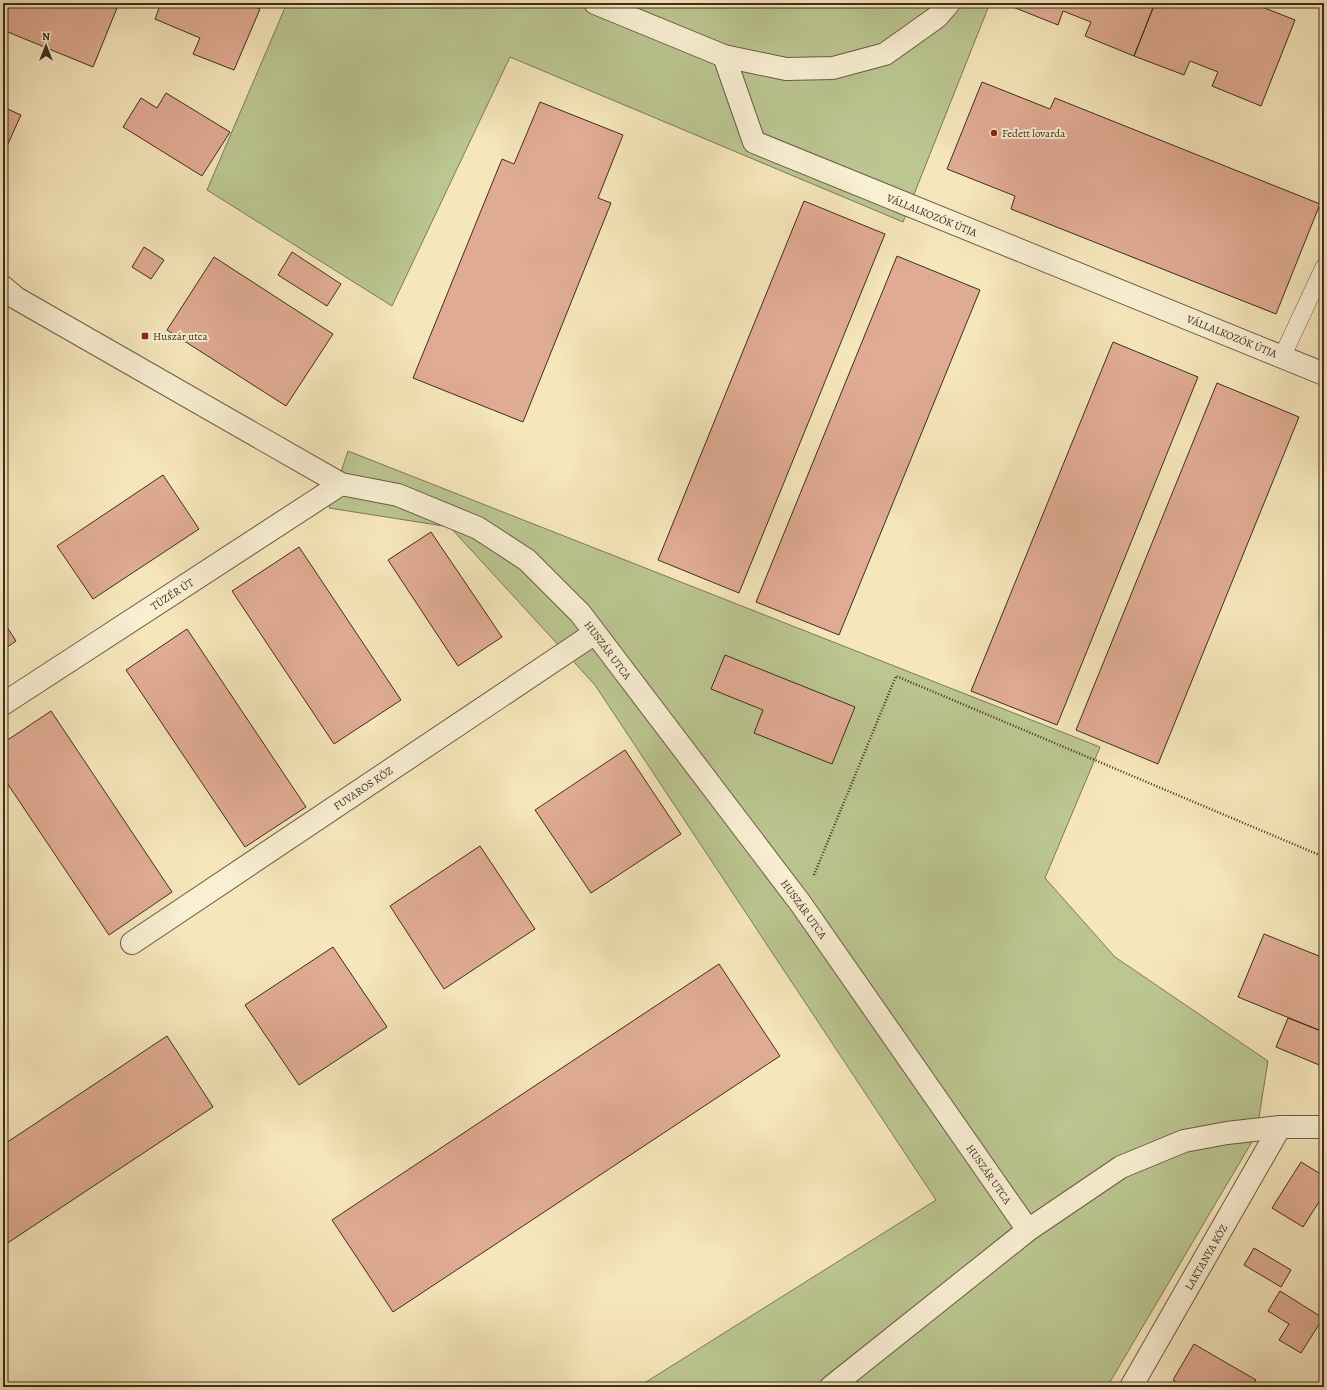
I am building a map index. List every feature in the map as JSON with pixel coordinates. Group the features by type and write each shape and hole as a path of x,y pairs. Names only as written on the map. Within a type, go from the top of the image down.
{"street":[{"path":"595,3 724,56 786,69 833,68 885,54 937,17 949,3"},
{"name":"VÁLLALKOZÓK ÚTJA","path":"724,56 754,142 1324,374"},
{"name":"HUSZÁR UTCA","path":"3,287 16,298 341,484 398,495 478,528 526,560 580,613 801,904 1028,1230"},
{"name":"TÜZÉR ÚT","path":"3,704 341,484"},
{"name":"FUVAROS KÖZ","path":"132,943 595,633"},
{"path":"831,1387 1028,1230 1121,1167 1184,1141 1226,1133 1280,1127 1324,1127"},
{"name":"LAKTANYA KÖZ","path":"1131,1387 1280,1127"}],"lane":[{"path":"1282,357 1324,267"}],"path":[{"path":"801,904 896,676 1324,857"}],"green space":[{"path":"287,3 990,3 903,222 510,57 392,306 207,190"},
{"path":"348,451 1100,747 1045,878 1115,957 1268,1061 1256,1135 1107,1387 638,1387 936,1200 595,685 450,527 329,508"}],"building":[{"path":"3,3 119,3 93,67 3,30"},
{"path":"161,3 246,3 260,9 234,70 193,54 200,38 155,19"},
{"path":"1008,3 1155,3 1134,56 1085,36 1091,22 1063,11 1058,25 1008,5"},
{"path":"1155,3 1252,3 1295,20 1261,106 1212,86 1218,72 1190,61 1184,75 1134,56"},
{"path":"982,82 1050,109 1055,98 1320,204 1276,314 1011,209 1015,196 947,169"},
{"path":"166,93 230,132 202,176 123,127 141,98 157,108"},
{"path":"540,102 623,135 598,198 611,203 523,422 413,378 502,159 514,164"},
{"path":"3,107 21,115 3,155"},
{"path":"804,201 885,234 739,593 658,560"},
{"path":"144,247 164,260 151,279 132,267"},
{"path":"292,252 341,284 327,306 278,275"},
{"path":"897,256 980,290 839,635 756,602"},
{"path":"214,257 333,334 286,406 167,330"},
{"path":"1113,342 1198,377 1057,725 971,691"},
{"path":"1217,383 1299,417 1158,764 1076,730"},
{"path":"163,475 199,529 93,599 57,546"},
{"path":"431,532 502,637 458,666 388,560"},
{"path":"299,547 401,700 334,744 232,591"},
{"path":"3,621 16,641 3,650"},
{"path":"187,629 306,807 245,847 126,670"},
{"path":"725,655 855,707 832,764 754,733 763,710 711,689"},
{"path":"51,711 172,892 109,935 3,777 3,743"},
{"path":"625,750 681,834 591,893 535,810"},
{"path":"480,846 535,929 444,989 390,906"},
{"path":"1264,934 1324,958 1324,1024 1321,1031 1238,997"},
{"path":"333,947 387,1027 299,1085 245,1005"},
{"path":"719,964 780,1056 393,1312 332,1220"},
{"path":"1288,1018 1324,1032 1324,1067 1276,1047"},
{"path":"167,1036 213,1107 3,1246 3,1145"},
{"path":"1301,1162 1324,1176 1324,1194 1303,1227 1272,1208"},
{"path":"1254,1248 1291,1270 1281,1287 1244,1265"},
{"path":"1280,1291 1323,1318 1301,1353 1279,1340 1289,1324 1268,1311"},
{"path":"1194,1344 1256,1380 1254,1384 1258,1387 1186,1387 1173,1380"}],"place":[{"name":"Fedett lovarda","path":"994,133"},
{"name":"Huszár utca","path":"145,336"}]}
